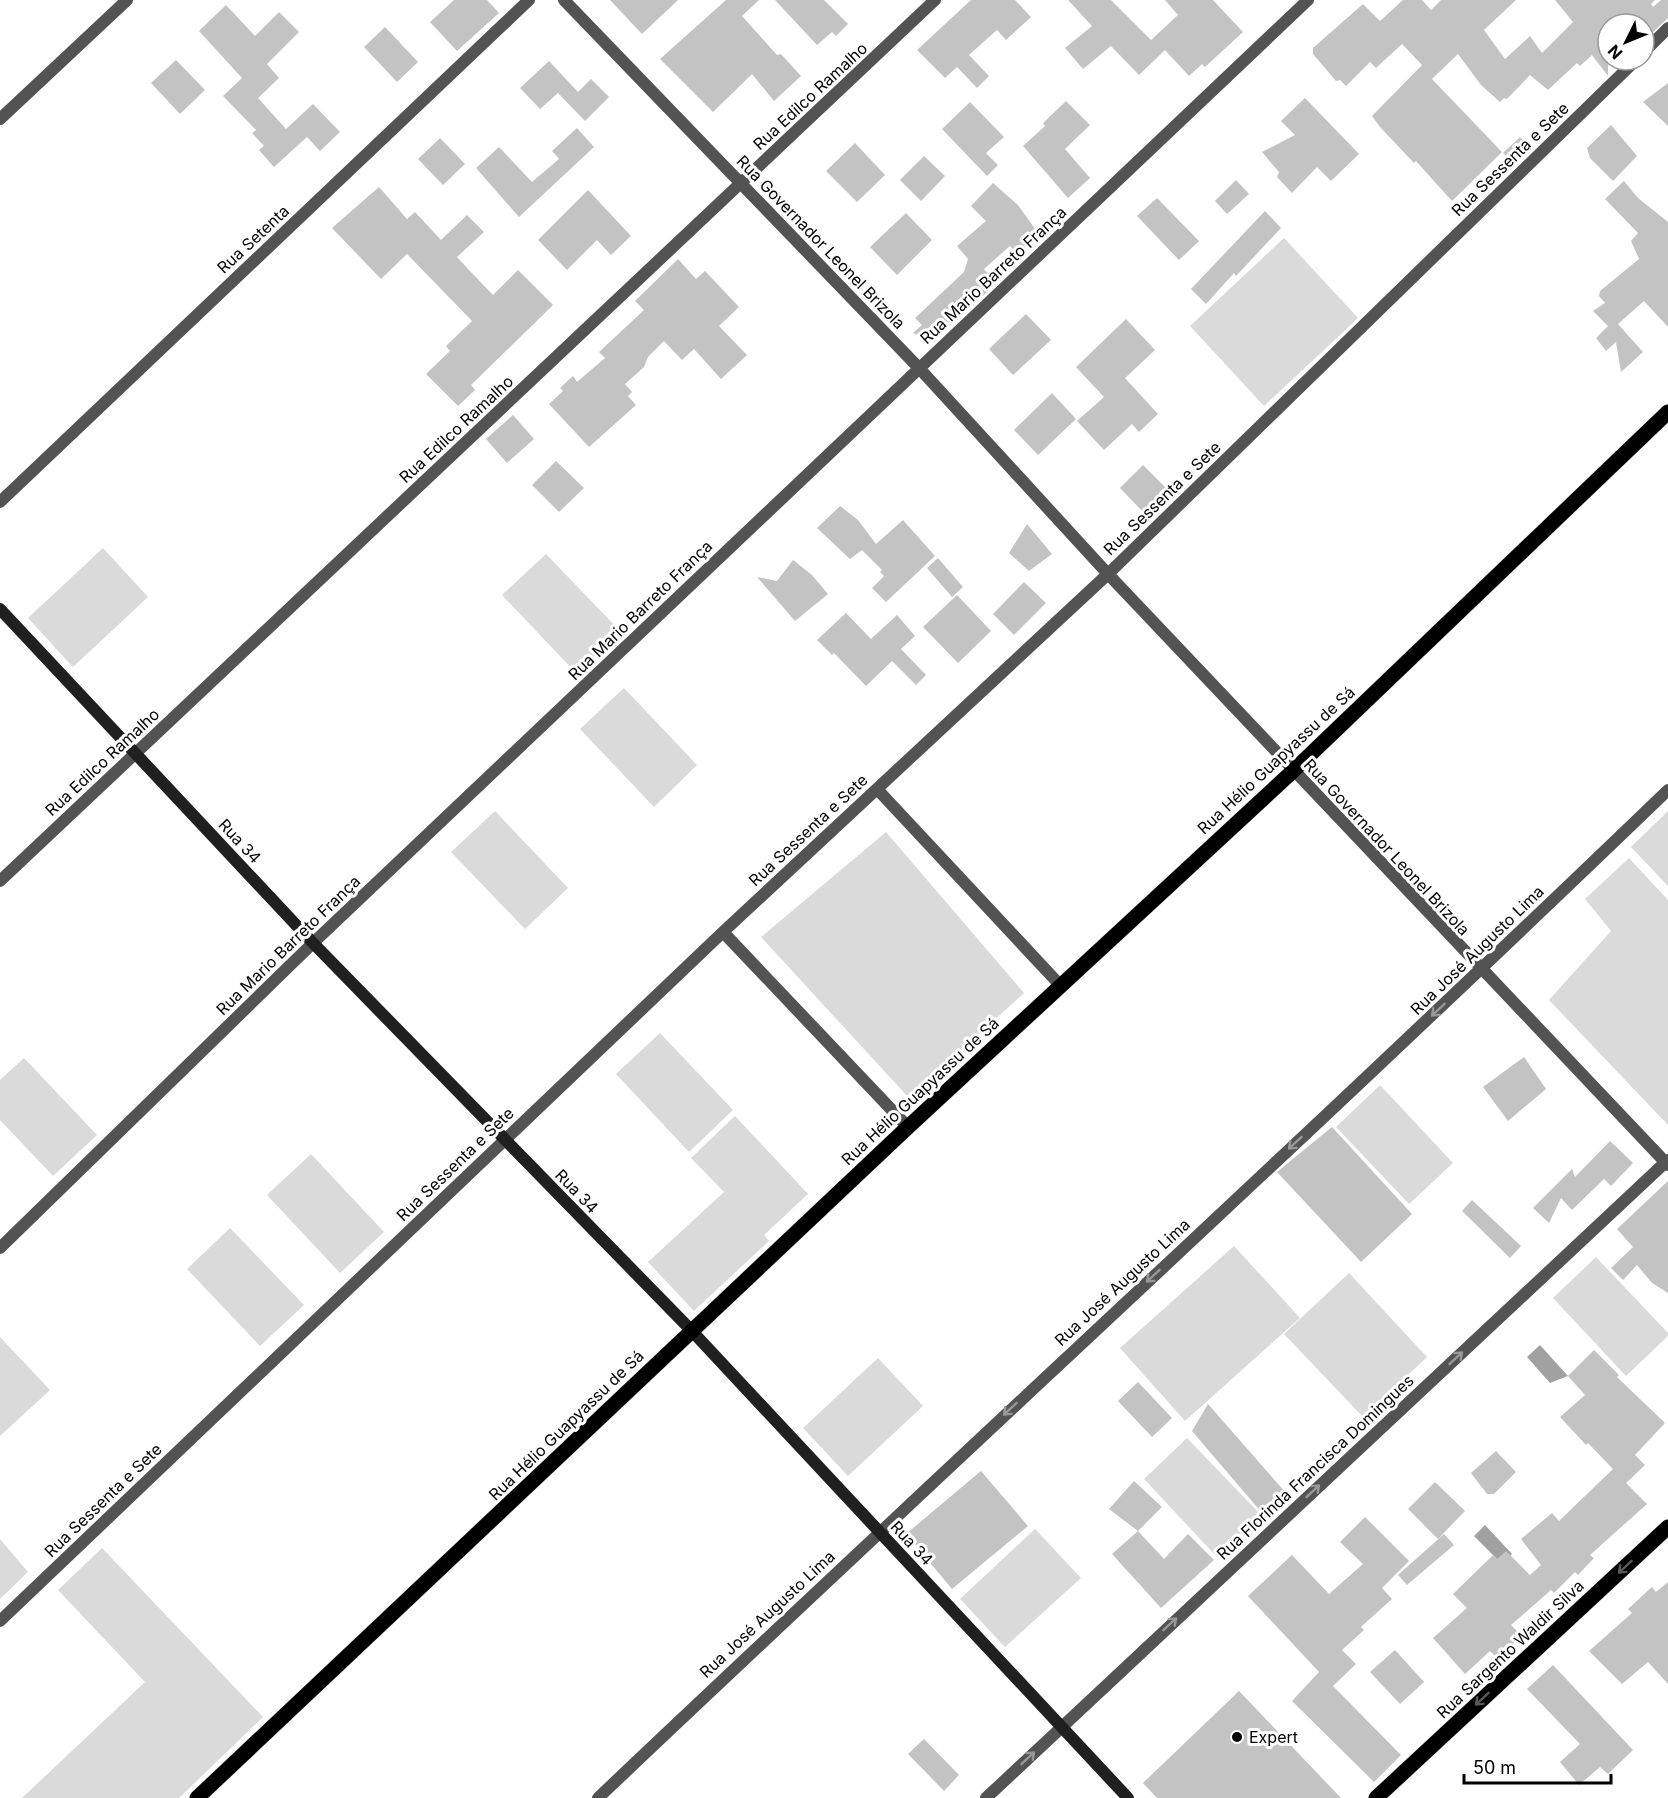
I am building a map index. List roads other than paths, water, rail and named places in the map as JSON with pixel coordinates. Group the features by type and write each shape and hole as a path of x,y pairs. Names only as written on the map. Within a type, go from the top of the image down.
{"main road":[{"name":"Rua Hélio Guapyassu de Sá","path":"197,1798 908,1126 1293,771 1668,412"},
{"name":"Rua Sargento Waldir Silva","path":"1376,1798 1668,1527"}],"street":[{"path":"0,119 127,0"},
{"name":"Rua Setenta","path":"0,502 529,0"},
{"name":"Rua Governador Leonel Brizola","path":"564,0 919,368 1293,771 1667,1163"},
{"name":"Rua Edilco Ramalho","path":"0,881 935,0"},
{"name":"Rua Mario Barreto França","path":"0,1248 313,943 1308,0"},
{"path":"1656,40 1668,28"},
{"name":"Rua Sessenta e Sete","path":"0,1621 723,932 1108,574 1623,72"},
{"name":"Rua 34","path":"0,609 313,943 691,1330 1128,1798"},
{"path":"877,789 1060,985"},
{"name":"Rua José Augusto Lima","path":"598,1798 879,1531 1481,970 1668,790"},
{"path":"723,932 908,1126"},
{"name":"Rua Florinda Francisca Domingues","path":"986,1798 1667,1163"}],"place":[{"name":"Expert","path":"1237,1737"}]}
